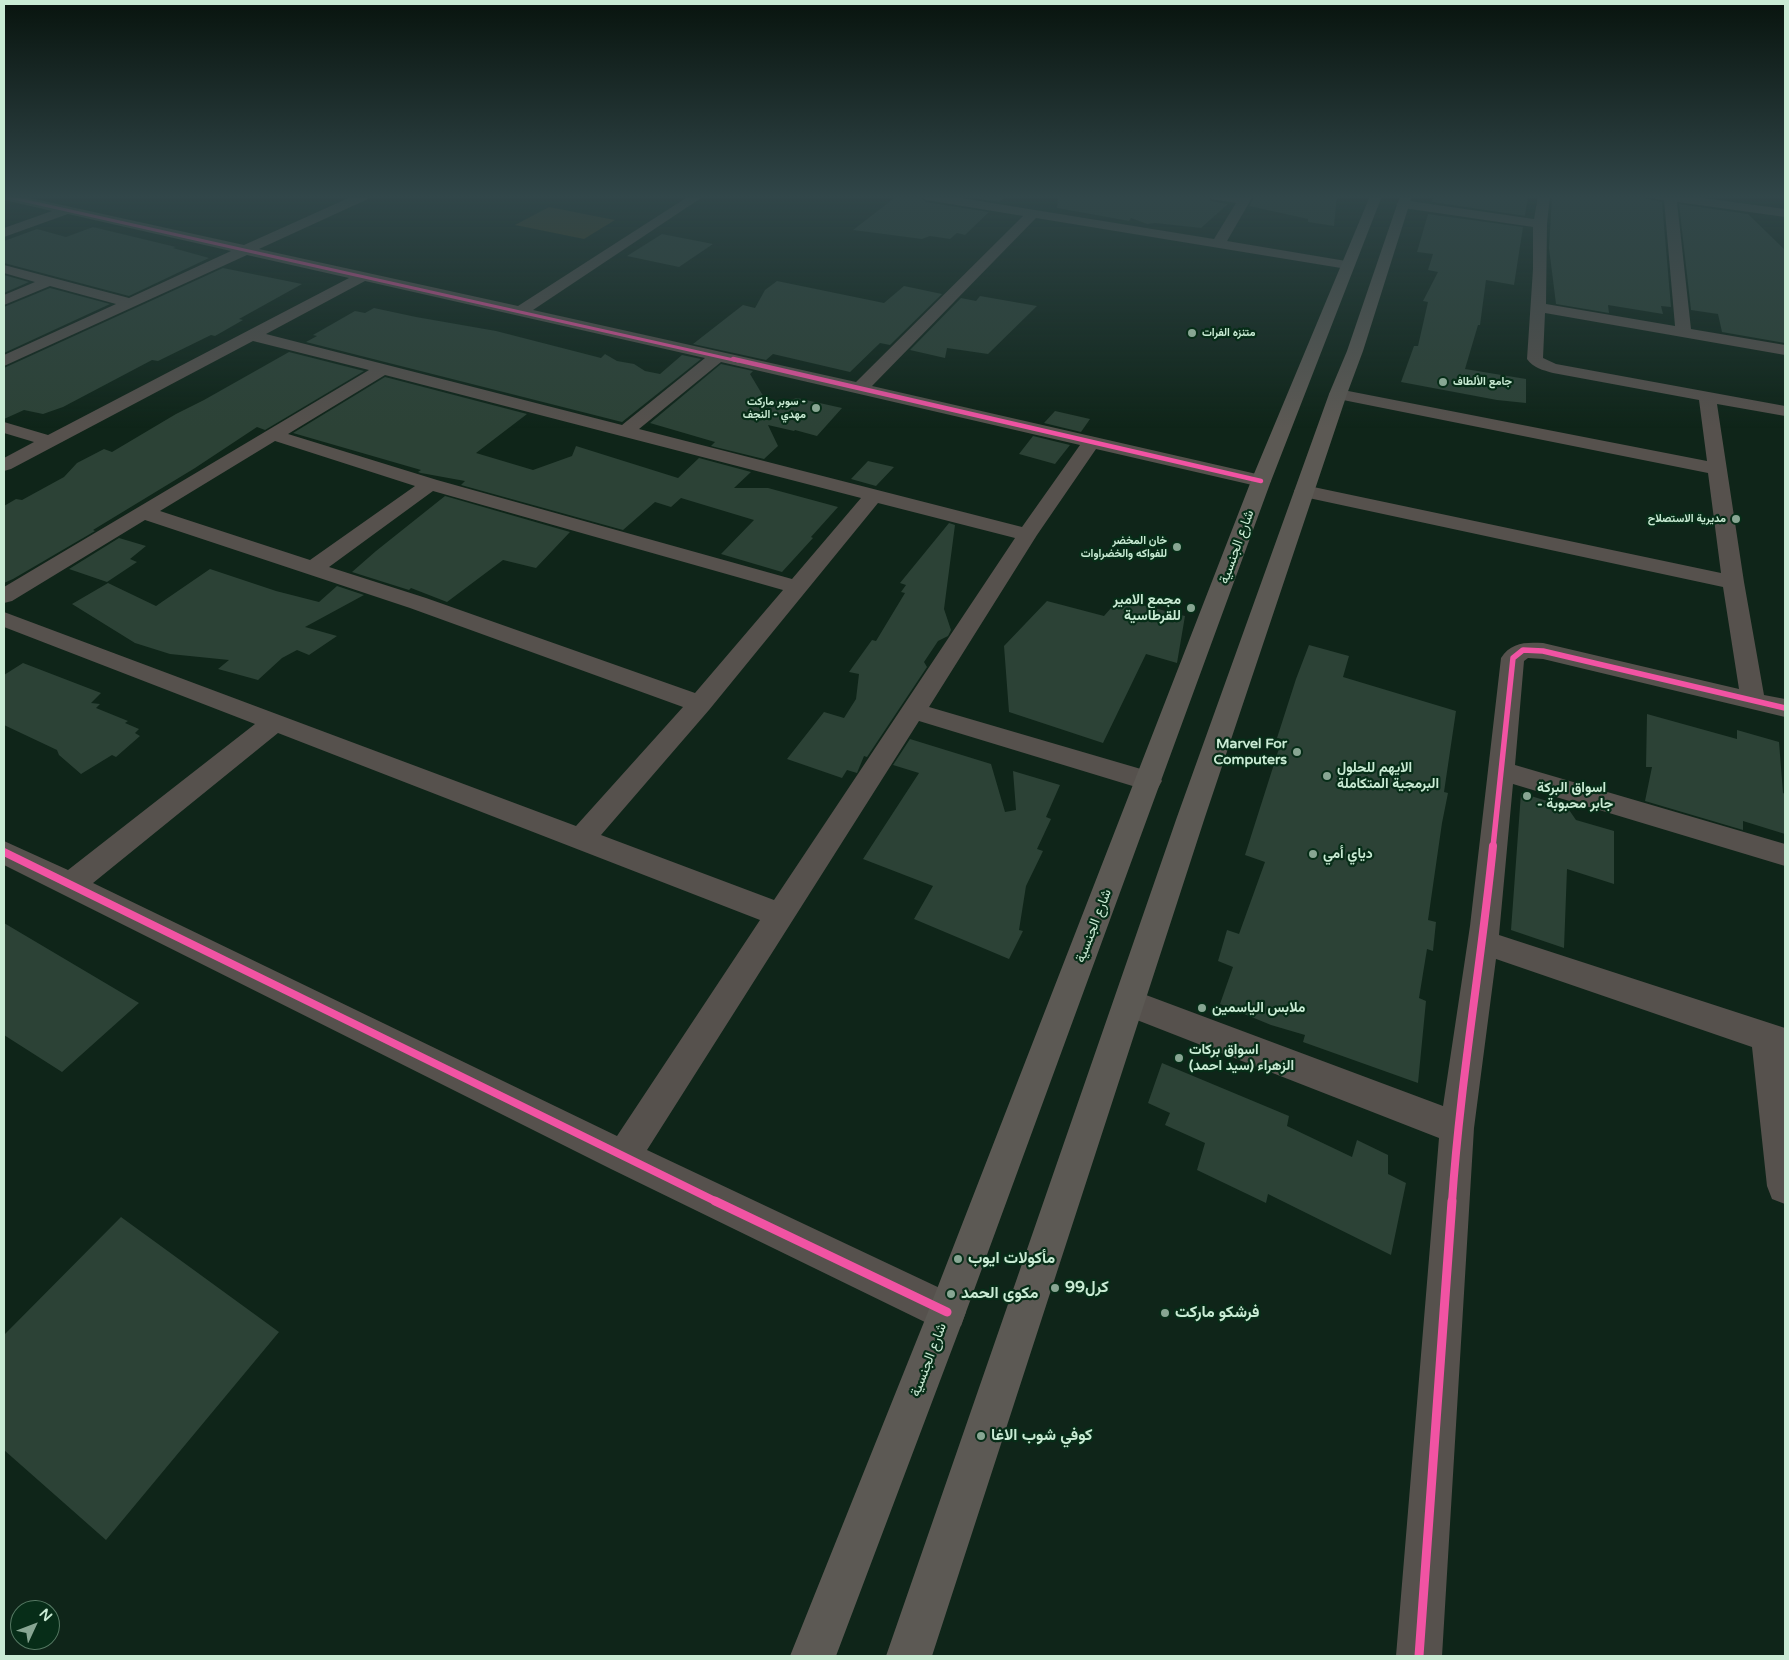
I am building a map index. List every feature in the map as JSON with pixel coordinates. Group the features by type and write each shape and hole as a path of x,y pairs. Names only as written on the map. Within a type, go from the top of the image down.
{"main road":[{"name":"شارع الجنسية","path":"813,1656 947,1312 1261,481 1344,273"},
{"path":"909,1656 1130,1004 1194,808 1380,273"},
{"path":"1313,351 1347,371"}],"street":[{"path":"21,273 131,303"},
{"path":"4,361 196,273"},
{"path":"353,273 1261,481"},
{"path":"521,311 579,273"},
{"path":"859,389 973,273"},
{"path":"1540,273 1535,359 1542,364 1553,368 1785,411"},
{"path":"1675,273 1683,331"},
{"path":"4,465 364,276"},
{"path":"4,300 49,281"},
{"path":"1537,307 1785,350"},
{"path":"252,335 627,430 872,496 1027,535"},
{"path":"627,430 718,356"},
{"path":"4,596 383,369"},
{"path":"1347,371 1718,469"},
{"path":"1707,396 1753,700"},
{"path":"4,427 50,441"},
{"path":"274,436 430,484 798,587"},
{"path":"623,1157 1027,535 1091,443"},
{"path":"313,568 430,484"},
{"path":"1304,491 1734,582"},
{"path":"581,839 700,704 872,496"},
{"path":"144,513 418,604 700,704"},
{"path":"4,619 781,915"},
{"path":"1419,1656 1456,1128 1482,942 1513,658 1523,650 1543,651 1785,708"},
{"path":"914,711 1149,781"},
{"path":"70,885 275,722"},
{"path":"1501,771 1785,855"},
{"path":"4,852 623,1157 947,1312"},
{"path":"1482,942 1776,1040 1785,1186"},
{"path":"1130,1004 1456,1128"}],"building":[{"path":"44,273 176,273 129,296"},
{"path":"211,273 250,273 302,284 239,319 243,320 215,336 211,335 158,361 152,360 63,407 43,414 24,410 4,419 4,368"},
{"path":"1437,273 1516,273 1514,285 1486,280 1480,325 1478,325 1465,369 1526,379 1526,403 1497,400 1401,382 1414,346 1418,346 1428,302 1423,301"},
{"path":"1552,273 1668,273 1671,307 1661,306 1663,314 1608,305 1609,313 1556,304"},
{"path":"1687,273 1785,273 1785,343 1722,332 1718,314 1691,310"},
{"path":"4,275 29,282 4,293"},
{"path":"777,281 884,303 904,286 942,294 890,345 880,343 850,372 773,354 766,360 693,344 743,305 755,308 765,290"},
{"path":"50,288 110,304 4,353 4,307"},
{"path":"980,296 1037,306 988,354 947,348 945,358 910,350 961,298 976,301"},
{"path":"374,308 496,331 601,358 605,354 617,361 634,364 645,371 660,374 682,355 701,359 622,422 306,342 317,336 313,335 355,311 365,313"},
{"path":"289,352 364,371 265,430 257,427 195,468 93,530 95,531 4,583 4,506 16,499 22,500 64,477 77,463 104,449 112,452 176,414"},
{"path":"721,364 753,371 750,374 765,399 784,402 797,398 842,408 817,436 768,425 778,446 764,459 711,446 715,442 650,423"},
{"path":"385,377 527,414 476,453 533,470 572,456 576,446 678,478 699,458 751,472 734,488 768,488 838,507 782,572 721,554 754,520 681,498 671,507 655,502 623,530 461,485 465,481 421,473 418,472 421,470 293,433"},
{"path":"1055,411 1090,419 1081,432 1044,423"},
{"path":"1033,436 1070,445 1055,464 1019,454"},
{"path":"868,461 894,467 876,486 851,479"},
{"path":"445,496 570,532 536,568 503,560 447,602 411,588 409,590 352,572"},
{"path":"949,523 955,525 944,609 951,630 948,636 938,641 924,662 927,667 867,757 864,756 857,773 847,770 842,778 787,759 824,712 844,718 856,699 859,674 849,672 872,640 876,641 905,593 901,592 906,585 900,583"},
{"path":"119,538 146,546 130,559 137,562 107,582 69,569"},
{"path":"210,569 276,591 319,602 337,586 364,595 305,627 337,636 309,655 297,650 282,658 258,680 218,669 229,660 170,654 135,643 72,604 108,583 156,606"},
{"path":"1119,599 1185,616 1177,663 1146,654 1103,743 1009,712 1004,646 1047,601 1104,616"},
{"path":"1309,645 1349,656 1343,677 1456,711 1444,792 1448,793 1428,920 1436,922 1433,951 1427,949 1419,998 1426,1001 1418,1083 1303,1042 1305,1035 1271,1025 1220,1004 1233,967 1218,961 1227,930 1239,934 1265,862 1245,855 1282,739 1277,738"},
{"path":"23,663 101,693 91,703 100,704 96,708 128,721 125,723 139,729 135,733 140,736 116,757 112,755 81,774 59,755 57,750 4,725 4,675"},
{"path":"1647,714 1737,739 1737,730 1779,742 1783,793 1785,794 1785,834 1743,821 1743,830 1645,801 1652,767 1646,767"},
{"path":"910,739 991,764 1005,812 1016,810 1013,771 1060,785 1046,817 1051,819 1037,849 1043,851 1026,886 1019,930 1023,931 1009,959 914,919 933,886 863,859 919,773 893,765"},
{"path":"1521,793 1567,807 1576,820 1614,831 1614,884 1567,869 1564,948 1511,930"},
{"path":"4,923 139,1003 62,1072 4,1035"},
{"path":"1162,1063 1289,1116 1287,1126 1352,1157 1357,1140 1388,1155 1388,1174 1406,1183 1391,1255 1268,1194 1266,1203 1197,1170 1205,1143 1165,1125 1170,1113 1148,1103"},
{"path":"121,1217 279,1332 106,1540 4,1450 4,1335"}],"cycle path":[{"path":"350,273 1261,481"},
{"path":"1419,1656 1457,1128 1485,926 1513,658 1523,650 1543,651 1785,708"},
{"path":"4,852 623,1157 947,1312"}],"place":[{"name":"متنزه الفرات","path":"1192,333"},
{"name":"جامع الألطاف","path":"1443,382"},
{"name":"سوبر ماركت - مهدي - النجف","path":"816,408"},
{"name":"مديرية الاستصلاح","path":"1736,519"},
{"name":"خان المخضر للفواكه والخضراوات","path":"1177,547"},
{"name":"مجمع الامير للقرطاسية","path":"1191,608"},
{"name":"Marvel For Computers","path":"1297,752"},
{"name":"الايهم للحلول البرمجية المتكاملة","path":"1327,776"},
{"name":"اسواق البركة - جابر محبوبة","path":"1527,796"},
{"name":"دياي أمي","path":"1313,854"},
{"name":"ملابس الياسمين","path":"1202,1008"},
{"name":"اسواق بركات الزهراء (سيد احمد)","path":"1179,1058"},
{"name":"مأكولات ايوب","path":"958,1259"},
{"name":"كرل99","path":"1055,1288"},
{"name":"مكوى الحمد","path":"951,1294"},
{"name":"فرشكو ماركت","path":"1165,1313"},
{"name":"كوفي شوب الاغا","path":"981,1436"}]}
